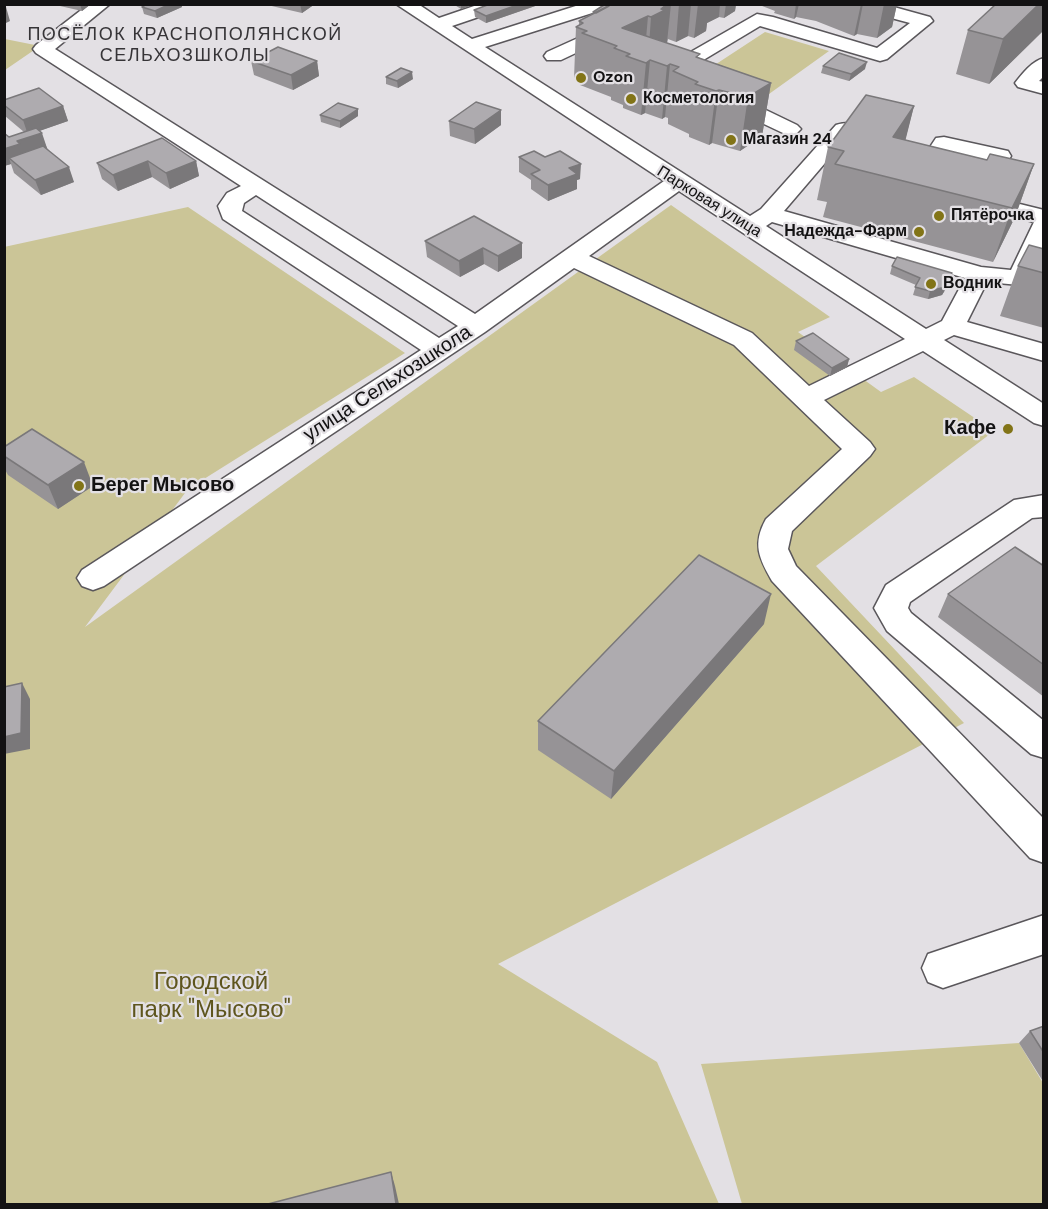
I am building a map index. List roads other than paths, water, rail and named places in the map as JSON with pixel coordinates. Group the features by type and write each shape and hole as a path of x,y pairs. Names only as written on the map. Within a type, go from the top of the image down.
{"street":[{"path":"101,4 43,49 476,326"},
{"name":"Парковая улица","path":"405,4 677,182 759,220 925,339 1044,417"},
{"path":"437,25 500,4"},
{"path":"470,46 602,4"},
{"path":"790,129 676,74 677,66 757,20 880,55 924,21 860,4"},
{"path":"570,15 630,36"},
{"path":"554,56 609,30"},
{"path":"673,50 694,57"},
{"path":"1028,88 1044,64"},
{"path":"893,139 843,129 759,220 980,274 1019,278 1044,284"},
{"path":"926,170 944,143 1000,156"},
{"path":"916,145 939,150"},
{"name":"улица Сельхозшкола","path":"93,578 476,326 677,182"},
{"path":"257,186 235,198 230,206 231,214 439,350"},
{"path":"958,195 1044,217"},
{"path":"1019,278 1044,224"},
{"path":"571,257 743,339 860,449 777,527 772,549 783,573 1044,846"},
{"path":"806,398 952,326 980,274"},
{"path":"952,326 1044,353"},
{"path":"1044,506 1025,508 898,594 891,608 899,622 1044,743"},
{"path":"943,968 1044,934"}],"place":[{"name":"Ozon","path":"581,78"},
{"name":"Косметология","path":"631,99"},
{"name":"Магазин 24","path":"731,140"},
{"name":"Пятёрочка","path":"939,216"},
{"name":"Надежда-Фарм","path":"919,232"},
{"name":"Водник","path":"931,284"},
{"name":"Кафе","path":"1008,429"},
{"name":"Берег Мысово","path":"79,486"}],"district":[{"name":"ПОСЁЛОК КРАСНОПОЛЯНСКОЙ СЕЛЬХОЗШКОЛЫ","path":"185,45"}],"park label":[{"name":"Городской парк \"Мысово\"","path":"211,997"}]}
